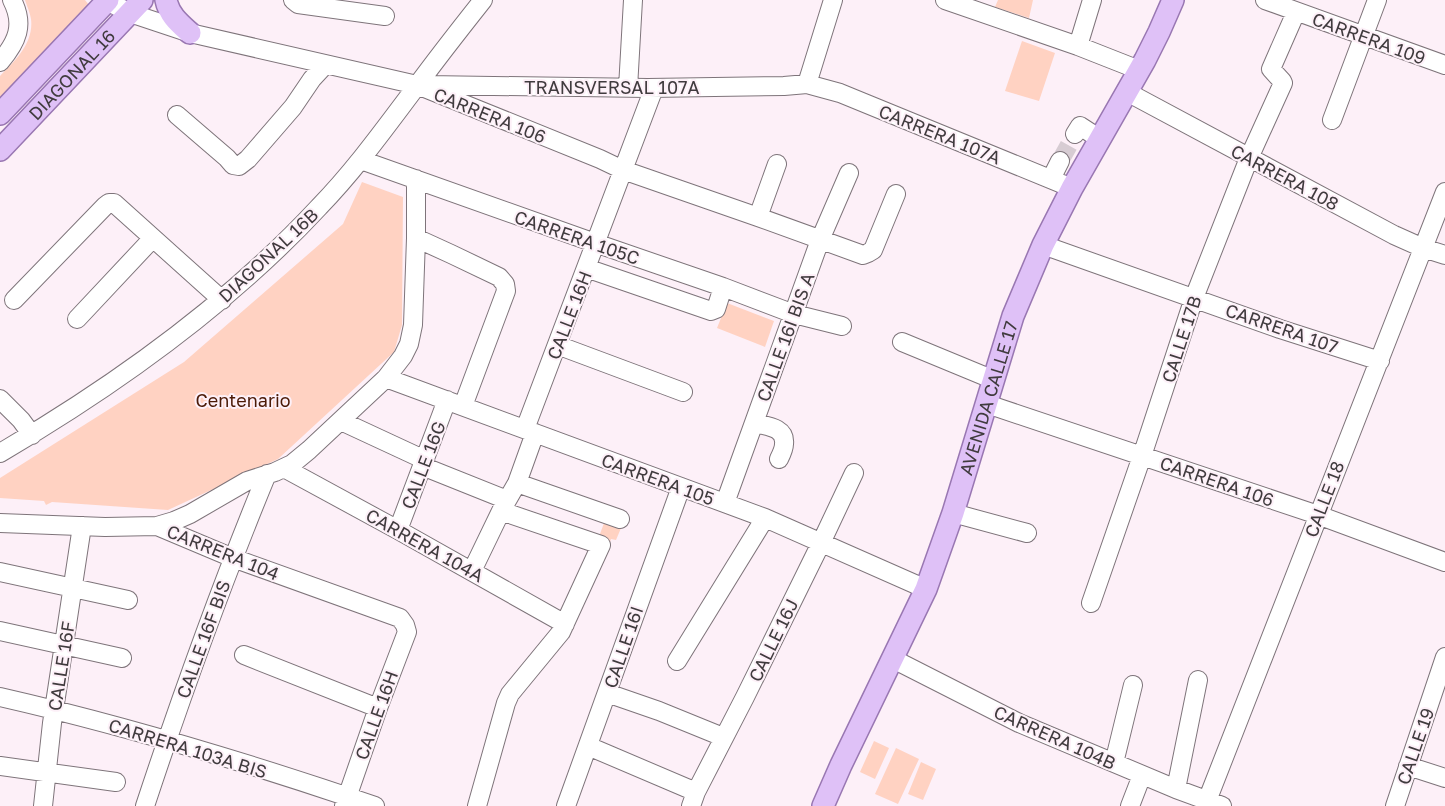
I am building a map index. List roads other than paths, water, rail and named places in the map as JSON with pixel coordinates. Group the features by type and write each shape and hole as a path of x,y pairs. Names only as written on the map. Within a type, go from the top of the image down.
{"main road":[{"name":"DIAGONAL 16","path":"0,114 107,0"},
{"path":"166,0 175,20 190,33"},
{"name":"AVENIDA CALLE 17","path":"823,806 926,589 954,513 1013,316 1042,245 1139,70 1173,0"},
{"name":"DIAGONAL 16","path":"0,150 136,6"}],"street":[{"path":"0,62 10,50 18,31 18,13 12,0"},
{"name":"CARRERA 106","path":"107,0 136,6 190,33 417,85 623,170 862,255 873,250 896,194"},
{"path":"293,0 298,4 385,16"},
{"name":"DIAGONAL 16B","path":"0,453 136,366 222,300 284,243 320,207 361,160 483,0"},
{"path":"628,88 633,0"},
{"path":"807,84 833,0"},
{"path":"945,0 1078,46 1139,70"},
{"path":"1078,46 1092,0"},
{"name":"CARRERA 109","path":"1265,0 1445,65"},
{"path":"1332,120 1377,0"},
{"name":"CALLE 17B","path":"1091,603 1194,298 1249,158 1283,84 1271,69 1296,12"},
{"path":"177,115 233,165 239,166 248,159 293,107 312,79 325,65"},
{"name":"TRANSVERSAL 107A","path":"417,85 654,88 807,84"},
{"name":"CARRERA 107A","path":"807,84 840,93 1072,188"},
{"name":"CALLE 16H","path":"472,571 504,505 517,483 530,431 558,345 654,88"},
{"name":"CARRERA 108","path":"1127,92 1394,235 1423,248 1445,255"},
{"path":"1075,134 1080,126 1100,139"},
{"name":"CARRERA 105C","path":"361,160 723,286 794,314 842,326"},
{"path":"1050,179 1060,161"},
{"path":"758,217 777,164"},
{"name":"CALLE 16I BIS A","path":"725,504 820,240 849,172"},
{"path":"156,526 190,514 247,481 284,468 309,450 341,421 386,378 403,356 409,344 413,325 416,180"},
{"name":"CALLE 18","path":"1211,804 1318,514 1445,192"},
{"path":"14,300 104,206 114,203 222,300"},
{"path":"78,319 154,238"},
{"name":"CALLE 16G","path":"398,530 424,463 455,403 506,291 505,284 499,277 416,238"},
{"name":"CARRERA 107","path":"1042,245 1280,329 1380,360"},
{"name":"CARRERA 105C","path":"586,268 710,311 716,309 723,286"},
{"path":"902,342 994,380"},
{"path":"558,345 683,392"},
{"name":"CARRERA 105","path":"386,378 765,518 926,589"},
{"path":"0,399 22,420 32,434"},
{"name":"CARRERA 106","path":"987,404 1318,514 1445,562"},
{"path":"341,421 504,505 601,545 566,624 510,694 477,806"},
{"path":"754,423 778,430 784,436 784,444 779,460"},
{"name":"CARRERA 104A","path":"284,468 566,624"},
{"name":"CALLE 16J","path":"694,799 854,473"},
{"name":"CALLE 16F BIS","path":"145,806 167,739 233,558 267,474"},
{"path":"517,483 620,520"},
{"name":"CALLE 16I","path":"566,806 681,487"},
{"path":"954,513 1027,533"},
{"path":"677,661 765,518"},
{"name":"CARRERA 104","path":"0,523 156,526 233,558 400,618 405,625"},
{"name":"CALLE 16F","path":"43,806 54,709 82,526"},
{"path":"0,572 128,600"},
{"name":"CALLE 16H","path":"345,801 378,708 408,632 405,625"},
{"path":"0,631 122,658"},
{"path":"244,655 378,708"},
{"name":"CARRERA 104B","path":"893,659 1019,724 1211,804"},
{"name":"CALLE 19","path":"1395,806 1443,668"},
{"path":"1176,790 1198,680"},
{"path":"1114,763 1134,686"},
{"path":"607,693 659,711 723,737"},
{"name":"CARRERA 103A BIS","path":"0,696 167,739 345,801 375,806"},
{"path":"588,746 694,799"},
{"path":"0,766 116,782"},
{"path":"1408,766 1445,778"},
{"path":"1130,806 1142,775"}],"tunnel":[{"path":"1060,161 1075,134"}],"park label":[{"name":"Centenario","path":"243,400"}]}
